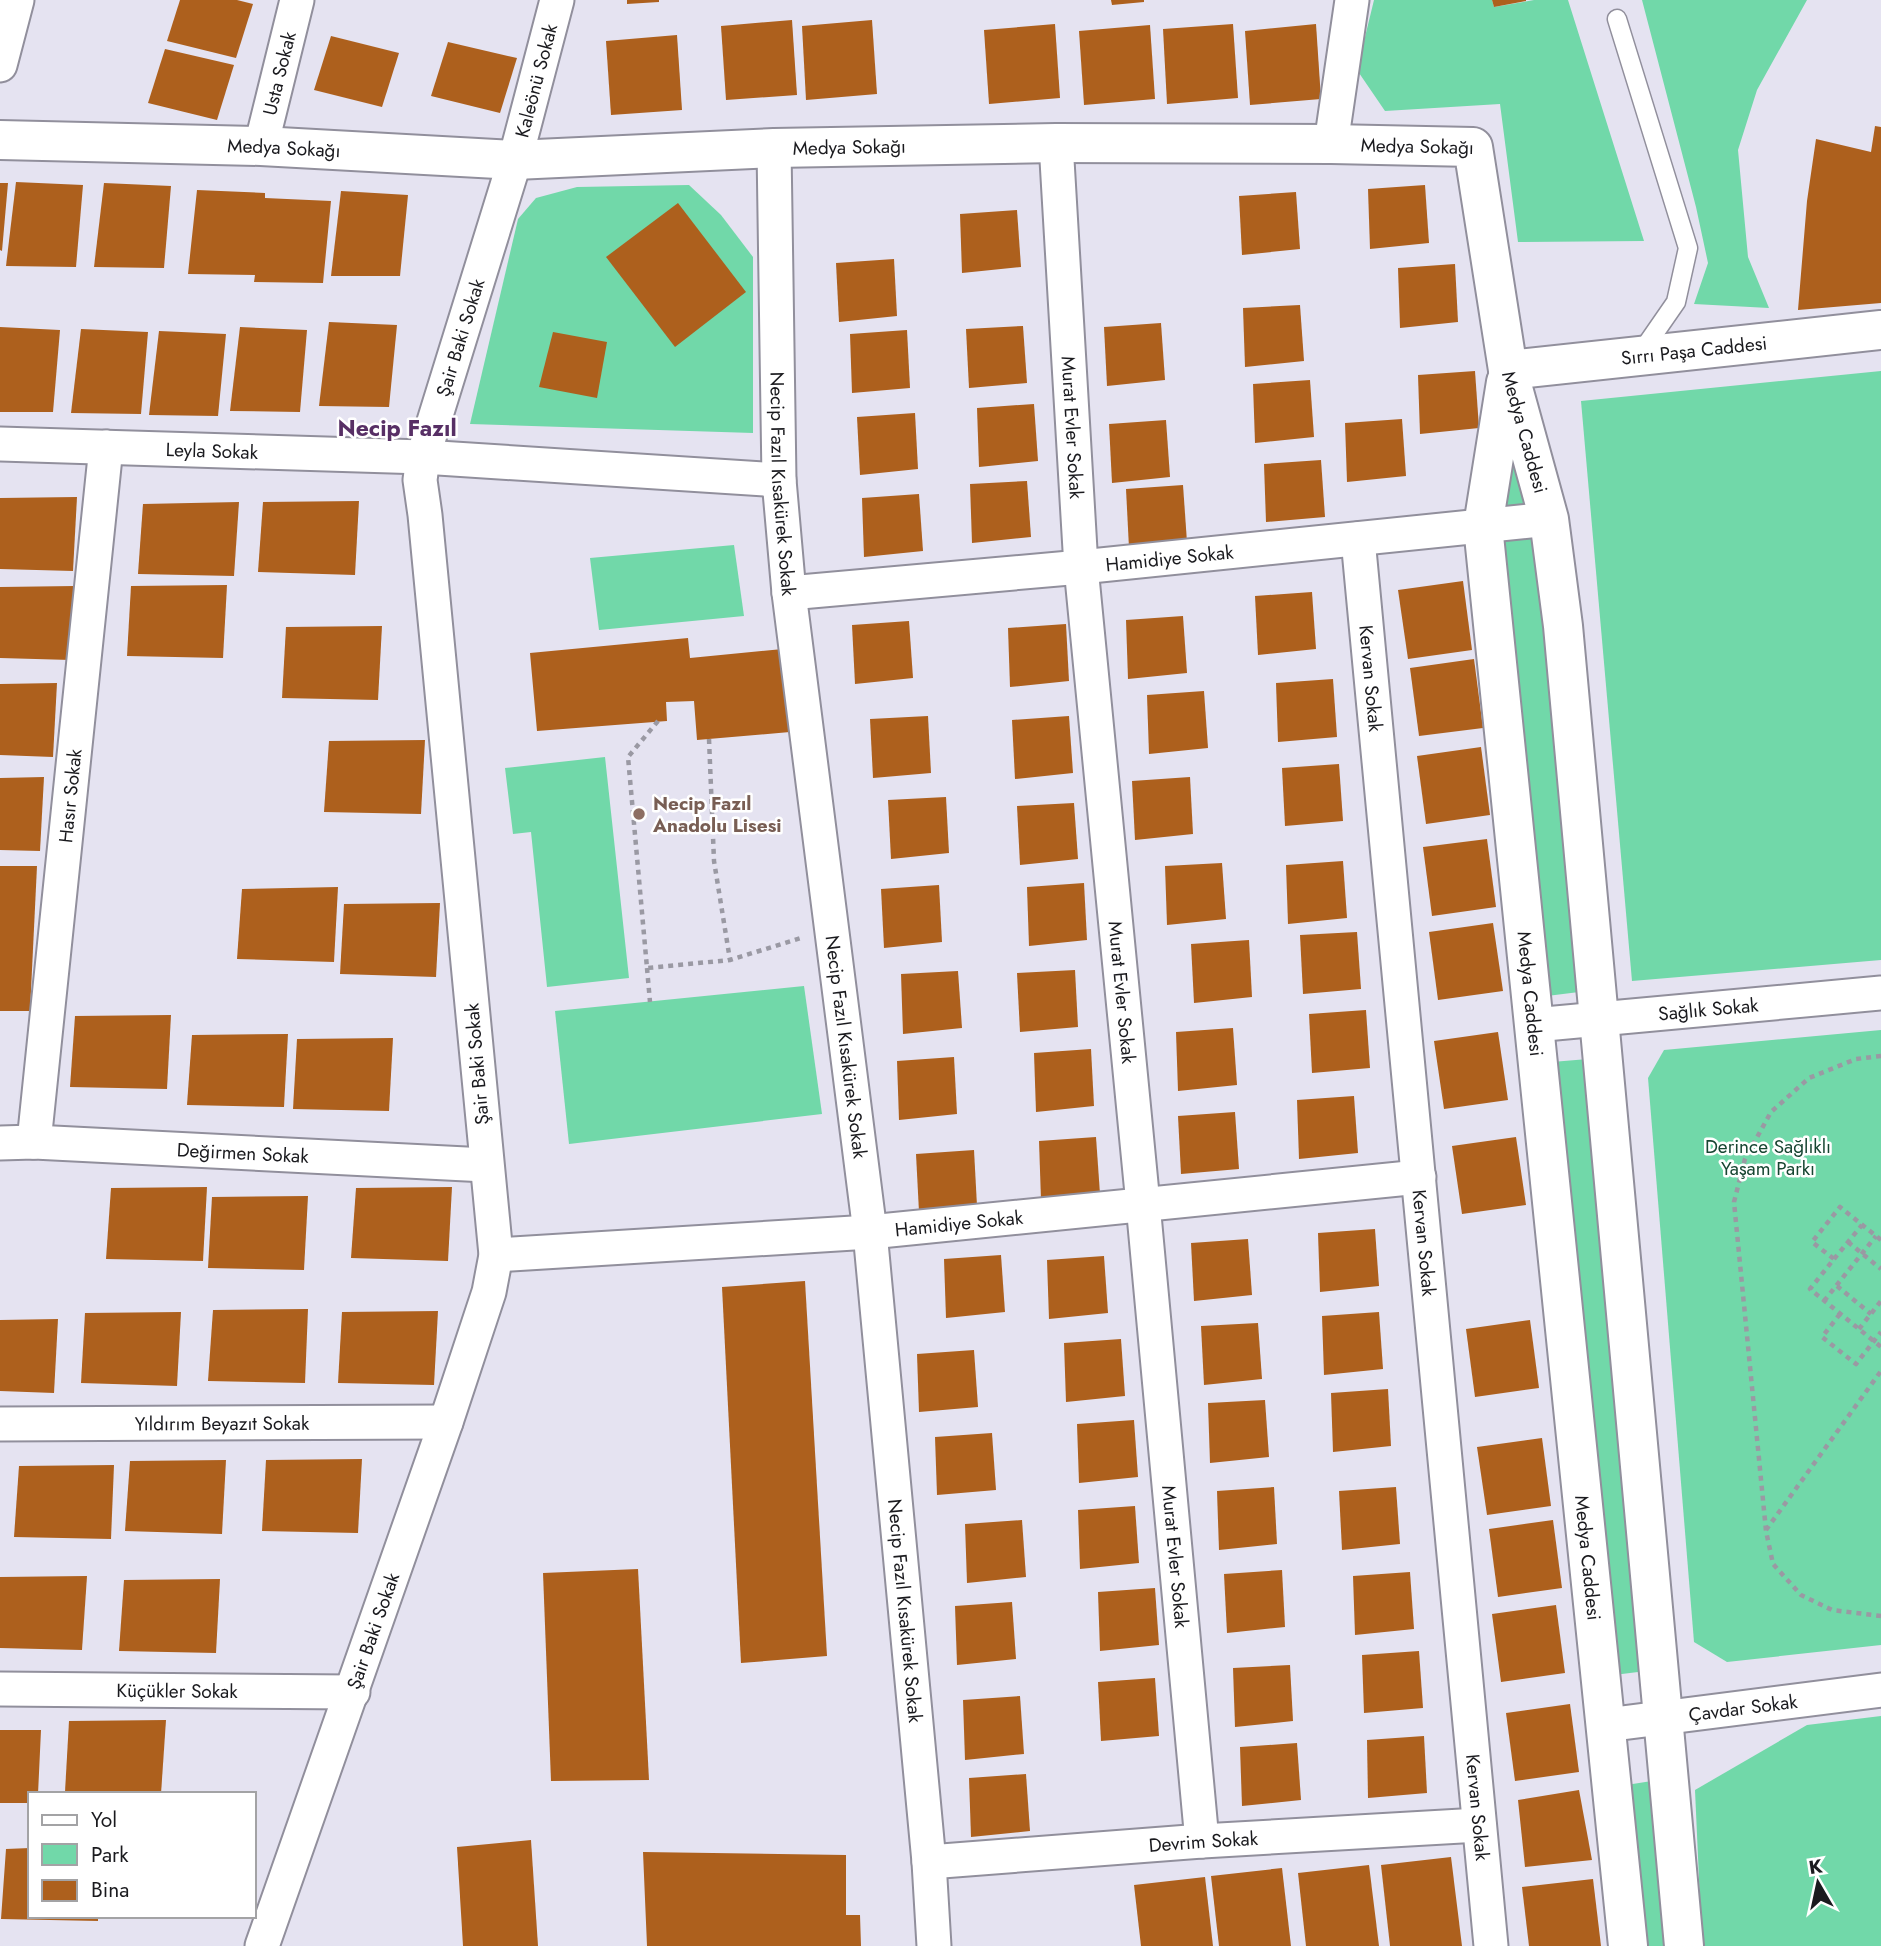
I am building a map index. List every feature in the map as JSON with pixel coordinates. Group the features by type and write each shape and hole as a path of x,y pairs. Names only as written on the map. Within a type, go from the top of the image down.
{"main road":[{"name":"Medya Sokağı","path":"0,140 261,146 515,160 774,148 1056,143 1473,147 1508,370"},
{"name":"Sırrı Paşa Caddesi","path":"1508,370 1881,330"},
{"name":"Medya Caddesi","path":"1508,370 1549,519 1563,626 1684,1946"},
{"name":"Medya Caddesi","path":"1508,370 1483,526 1628,1946"}],"street":[{"path":"0,65 17,0"},
{"name":"Usta Sokak","path":"261,146 297,0"},
{"name":"Kaleönü Sokak","path":"515,160 556,0"},
{"path":"1331,144 1352,0"},
{"name":"Murat Evler Sokak","path":"1056,143 1081,566 1202,1841"},
{"name":"Necip Fazıl Kısakürek Sokak","path":"774,148 779,480 789,593 870,1232 929,1861 934,1946"},
{"name":"Şair Baki Sokak","path":"262,1946 446,1422 489,1292 496,1255 420,480 423,457 515,160"},
{"name":"Leyla Sokak","path":"0,444 423,457 779,480"},
{"name":"Hasır Sokak","path":"34,1142 106,447"},
{"name":"Hamidiye Sokak","path":"789,593 1549,519"},
{"name":"Kervan Sokak","path":"1358,539 1491,1946"},
{"name":"Sağlık Sokak","path":"1534,1025 1881,993"},
{"name":"Değirmen Sokak","path":"0,1143 34,1142 486,1165"},
{"name":"Hamidiye Sokak","path":"496,1255 870,1232 1419,1177"},
{"name":"Yıldırım Beyazıt Sokak","path":"0,1424 446,1422"},
{"name":"Küçükler Sokak","path":"0,1689 353,1692"},
{"name":"Çavdar Sokak","path":"1606,1725 1881,1690"},
{"name":"Devrim Sokak","path":"929,1861 1202,1841 1479,1825"}],"lane":[{"path":"1617,19 1688,248 1676,302 1638,357"}],"path":[{"path":"650,1002 628,757 658,721"},
{"path":"709,739 714,861 730,960"},
{"path":"647,968 730,960 821,932 832,933"},
{"path":"1881,1056 1856,1059 1809,1078 1771,1112 1745,1159 1734,1202 1766,1531 1773,1564 1801,1595 1832,1610 1881,1616"},
{"path":"1824,1301 1863,1253 1879,1238 1840,1207 1812,1242 1834,1259"},
{"path":"1862,1225 1810,1289 1881,1347"},
{"path":"1848,1242 1881,1269"},
{"path":"1837,1286 1871,1314"},
{"path":"1859,1329 1881,1301"},
{"path":"1840,1314 1822,1337 1856,1364 1881,1332"},
{"path":"1766,1531 1881,1371"}],"green space":[{"path":"1374,0 1492,0 1494,7 1534,0 1568,0 1644,241 1518,242 1500,104 1385,111 1357,70"},
{"path":"1642,0 1807,0 1757,90 1738,150 1748,257 1769,308 1694,304 1708,263"},
{"path":"689,185 721,215 753,257 753,433 470,424 518,219 536,198 577,187"},
{"path":"1881,371 1881,960 1632,981 1581,401"},
{"path":"1508,413 1531,505 1497,509"},
{"path":"1535,534 1579,992 1547,996 1499,537"},
{"path":"734,545 744,616 599,630 590,558"},
{"path":"605,757 629,978 547,987 531,832 513,834 505,768"},
{"path":"804,986 822,1114 569,1144 555,1011"},
{"name":"Derince Sağlıklı Yaşam Parkı","path":"1881,1030 1881,1645 1727,1662 1694,1642 1648,1078 1664,1050"},
{"path":"1588,1059 1646,1671 1614,1675 1552,1062"},
{"path":"1881,1716 1881,1946 1702,1946 1695,1790 1807,1725"},
{"path":"1658,1780 1675,1946 1638,1946 1620,1786"}],"building":[{"path":"180,0 237,0 253,4 236,58 167,41"},
{"path":"627,0 659,0 659,2 627,4"},
{"path":"1111,0 1144,0 1144,2 1112,5"},
{"path":"1492,0 1526,0 1526,1 1494,7"},
{"path":"792,20 797,95 726,100 721,26"},
{"path":"872,20 877,94 806,100 802,26"},
{"path":"1055,24 1060,98 989,104 984,30"},
{"path":"1233,24 1238,98 1167,104 1163,29"},
{"path":"1316,24 1321,99 1250,105 1245,31"},
{"path":"1150,25 1155,99 1084,105 1079,31"},
{"path":"677,35 682,110 611,115 606,41"},
{"path":"331,36 399,53 382,107 314,90"},
{"path":"448,42 517,58 500,113 431,96"},
{"path":"165,49 234,65 217,120 148,103"},
{"path":"1875,126 1881,127 1881,303 1798,310 1807,201 1816,139 1871,152"},
{"path":"16,182 83,185 76,267 6,266"},
{"path":"0,183 8,183 2,251 0,250"},
{"path":"104,183 171,186 164,268 94,267"},
{"path":"1425,185 1429,243 1370,249 1368,189"},
{"path":"197,190 265,193 265,198 331,201 323,283 254,282 255,275 188,274"},
{"path":"341,191 408,195 400,276 331,276"},
{"path":"1296,192 1300,249 1242,255 1239,196"},
{"path":"678,203 746,292 675,347 606,257"},
{"path":"1017,210 1021,267 962,273 960,214"},
{"path":"894,259 897,316 839,322 836,263"},
{"path":"1455,264 1458,322 1400,328 1398,268"},
{"path":"1300,305 1304,361 1245,367 1243,308"},
{"path":"329,322 397,325 389,407 319,406"},
{"path":"1161,323 1165,380 1107,386 1104,327"},
{"path":"1023,326 1027,383 969,388 966,329"},
{"path":"0,327 60,330 53,412 0,412"},
{"path":"240,327 307,330 300,412 230,411"},
{"path":"81,329 148,332 141,414 71,413"},
{"path":"907,330 910,388 852,393 850,334"},
{"path":"159,331 226,334 218,416 149,415"},
{"path":"553,332 607,342 597,398 539,387"},
{"path":"1475,371 1479,428 1420,434 1418,375"},
{"path":"1310,380 1314,437 1255,443 1253,384"},
{"path":"1034,404 1038,461 979,467 977,408"},
{"path":"915,413 918,469 860,475 857,417"},
{"path":"1402,419 1406,476 1347,482 1345,423"},
{"path":"1166,420 1170,477 1112,483 1109,424"},
{"path":"1321,460 1325,517 1266,522 1264,464"},
{"path":"1027,481 1031,537 972,543 970,484"},
{"path":"1183,485 1187,542 1129,548 1126,489"},
{"path":"919,494 923,551 864,557 862,498"},
{"path":"77,497 73,571 0,569 0,498"},
{"path":"359,501 355,575 258,572 263,502"},
{"path":"239,502 234,576 138,574 143,504"},
{"path":"1463,581 1472,650 1408,659 1398,590"},
{"path":"227,585 223,658 127,656 131,586"},
{"path":"75,586 71,660 0,658 0,587"},
{"path":"1312,592 1316,649 1258,655 1255,596"},
{"path":"1183,616 1187,673 1128,679 1126,620"},
{"path":"909,621 913,678 855,684 852,625"},
{"path":"1066,624 1069,681 1010,687 1008,628"},
{"path":"382,626 378,700 282,698 286,627"},
{"path":"688,638 690,658 793,648 801,731 697,740 694,701 666,702 667,721 537,731 530,653"},
{"path":"1474,659 1483,728 1419,736 1410,668"},
{"path":"1333,679 1337,737 1278,742 1276,683"},
{"path":"57,683 53,757 0,755 0,684"},
{"path":"1204,691 1208,748 1149,754 1147,695"},
{"path":"928,716 931,773 873,778 870,719"},
{"path":"1069,716 1073,773 1015,779 1012,720"},
{"path":"425,740 421,814 324,812 329,741"},
{"path":"1481,747 1490,815 1426,824 1417,756"},
{"path":"1339,764 1343,821 1285,826 1282,768"},
{"path":"44,777 40,851 0,850 0,778"},
{"path":"1190,777 1193,834 1135,840 1132,781"},
{"path":"946,797 949,853 891,859 888,800"},
{"path":"1074,803 1078,859 1020,865 1017,806"},
{"path":"1487,839 1496,907 1432,916 1423,847"},
{"path":"1343,861 1347,918 1288,924 1286,865"},
{"path":"1222,863 1226,919 1167,925 1165,866"},
{"path":"0,866 37,866 30,1011 0,1011"},
{"path":"1084,883 1087,940 1029,946 1027,887"},
{"path":"939,885 942,942 884,948 881,889"},
{"path":"338,887 334,962 237,959 242,889"},
{"path":"440,903 436,977 340,974 344,904"},
{"path":"1493,923 1503,991 1438,1000 1429,932"},
{"path":"1357,932 1361,989 1303,994 1300,935"},
{"path":"1249,940 1252,997 1194,1003 1191,944"},
{"path":"1075,970 1078,1027 1020,1032 1017,973"},
{"path":"958,971 962,1028 903,1034 901,974"},
{"path":"1366,1010 1370,1068 1312,1073 1309,1014"},
{"path":"171,1015 167,1089 70,1087 75,1016"},
{"path":"1233,1028 1237,1085 1178,1091 1176,1032"},
{"path":"1498,1032 1508,1100 1444,1109 1434,1041"},
{"path":"288,1034 284,1107 187,1105 192,1035"},
{"path":"393,1038 389,1111 293,1109 297,1039"},
{"path":"1091,1049 1094,1106 1036,1112 1034,1053"},
{"path":"954,1057 957,1114 899,1120 897,1061"},
{"path":"1354,1096 1358,1153 1299,1159 1297,1100"},
{"path":"1235,1112 1239,1169 1181,1174 1178,1116"},
{"path":"1096,1137 1100,1194 1041,1200 1039,1141"},
{"path":"1516,1137 1526,1205 1462,1214 1452,1146"},
{"path":"974,1150 977,1206 919,1212 916,1154"},
{"path":"207,1187 203,1261 106,1259 111,1188"},
{"path":"452,1187 448,1261 351,1258 356,1188"},
{"path":"308,1196 304,1270 208,1268 212,1197"},
{"path":"1375,1229 1379,1286 1320,1292 1318,1233"},
{"path":"1248,1239 1252,1295 1194,1301 1191,1243"},
{"path":"1001,1255 1005,1312 946,1318 944,1259"},
{"path":"1104,1256 1108,1313 1049,1319 1047,1260"},
{"path":"805,1281 827,1656 741,1663 722,1287"},
{"path":"308,1309 305,1383 208,1381 213,1310"},
{"path":"438,1311 434,1385 338,1383 342,1312"},
{"path":"181,1312 177,1386 81,1383 85,1313"},
{"path":"1379,1312 1383,1369 1324,1375 1322,1316"},
{"path":"58,1319 54,1393 0,1391 0,1320"},
{"path":"1530,1320 1539,1388 1475,1397 1466,1329"},
{"path":"1258,1323 1262,1379 1204,1385 1201,1326"},
{"path":"1121,1339 1125,1396 1066,1402 1064,1343"},
{"path":"974,1350 978,1407 919,1412 917,1354"},
{"path":"1388,1389 1391,1446 1333,1452 1331,1393"},
{"path":"1265,1400 1269,1457 1210,1463 1208,1403"},
{"path":"1134,1420 1138,1477 1079,1483 1077,1424"},
{"path":"992,1433 996,1490 937,1495 935,1437"},
{"path":"1542,1438 1551,1506 1487,1515 1477,1447"},
{"path":"362,1459 358,1533 262,1531 266,1460"},
{"path":"226,1460 222,1534 125,1531 130,1461"},
{"path":"114,1465 111,1539 14,1537 19,1466"},
{"path":"1274,1487 1277,1544 1219,1550 1217,1491"},
{"path":"1396,1487 1400,1544 1342,1550 1339,1491"},
{"path":"1135,1506 1139,1563 1080,1569 1078,1510"},
{"path":"1022,1520 1026,1577 967,1583 965,1524"},
{"path":"1553,1520 1562,1588 1498,1597 1489,1529"},
{"path":"638,1569 649,1780 551,1781 543,1573"},
{"path":"1282,1570 1285,1627 1227,1633 1224,1574"},
{"path":"1410,1572 1414,1629 1355,1635 1353,1576"},
{"path":"87,1576 82,1650 0,1648 0,1577"},
{"path":"220,1579 216,1653 119,1651 124,1580"},
{"path":"1155,1588 1159,1645 1100,1651 1098,1592"},
{"path":"1012,1602 1016,1659 957,1665 955,1606"},
{"path":"1556,1605 1565,1673 1501,1682 1492,1614"},
{"path":"1419,1651 1423,1708 1364,1713 1362,1655"},
{"path":"1290,1665 1293,1721 1235,1727 1233,1668"},
{"path":"1155,1678 1159,1736 1101,1741 1098,1682"},
{"path":"1020,1696 1024,1754 965,1760 963,1700"},
{"path":"1570,1704 1579,1772 1515,1781 1506,1713"},
{"path":"166,1720 161,1792 65,1792 69,1721"},
{"path":"0,1730 41,1730 38,1792 28,1792 28,1803 0,1803"},
{"path":"1424,1736 1427,1793 1368,1798 1367,1740"},
{"path":"1297,1743 1301,1800 1242,1806 1240,1747"},
{"path":"1026,1774 1030,1831 971,1837 969,1778"},
{"path":"1579,1790 1592,1860 1525,1867 1518,1800"},
{"path":"531,1840 538,1946 463,1946 457,1847"},
{"path":"28,1848 28,1918 98,1918 98,1921 1,1919 6,1849"},
{"path":"643,1852 846,1855 846,1915 860,1915 861,1946 647,1946"},
{"path":"1451,1857 1462,1946 1390,1946 1381,1865"},
{"path":"1369,1865 1379,1946 1306,1946 1298,1873"},
{"path":"1282,1868 1291,1946 1219,1946 1211,1876"},
{"path":"1205,1877 1213,1946 1141,1946 1134,1885"},
{"path":"1593,1879 1601,1946 1529,1946 1522,1887"}],"place":[{"name":"Necip Fazıl Anadolu Lisesi","path":"639,814"}],"district":[{"name":"Necip Fazıl","path":"397,428"}]}
